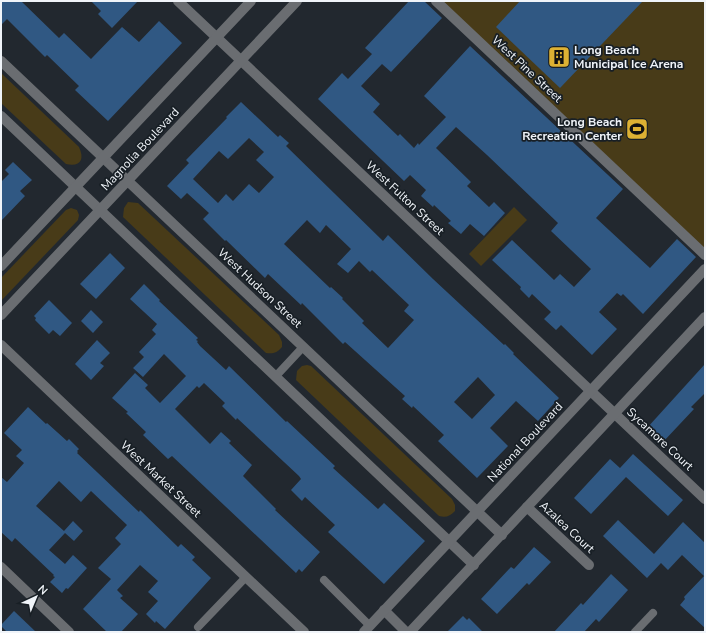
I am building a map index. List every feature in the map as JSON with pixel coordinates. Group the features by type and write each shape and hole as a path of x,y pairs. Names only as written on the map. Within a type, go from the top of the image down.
{"street":[{"name":"West Fulton Street","path":"178,1 615,415"},
{"name":"Magnolia Boulevard","path":"1,266 251,1"},
{"name":"Magnolia Boulevard","path":"1,315 297,1"},
{"name":"West Pine Street","path":"436,1 705,255"},
{"name":"West Hudson Street","path":"1,61 502,535"},
{"path":"1,116 474,565"},
{"name":"National Boulevard","path":"367,629 705,269"},
{"path":"410,632 615,415 705,317"},
{"name":"West Market Street","path":"1,345 304,632"},
{"name":"Sycamore Court","path":"615,415 705,499"},
{"name":"Azalea Court","path":"527,507 589,566"},
{"path":"1,567 69,632"},
{"path":"384,610 406,632"}],"lane":[{"path":"276,376 303,347"},
{"path":"198,627 246,577"},
{"path":"324,580 367,629"},
{"path":"635,632 653,613"}],"shaded area":[{"name":"Long Beach Recreation Center","path":"433,1 705,1 705,257"},
{"path":"1,73 79,147 81,152 80,162 71,165 66,164 1,103"},
{"path":"128,202 138,203 279,335 282,342 282,347 275,353 266,353 123,217 124,208"},
{"path":"514,207 527,220 481,266 469,254"},
{"path":"71,208 77,210 79,215 78,220 1,301 1,278 66,210"},
{"path":"302,366 311,366 452,499 455,505 455,511 448,516 439,516 296,380 297,371"}],"building":[{"path":"1,1 21,1 59,38 64,33 91,59 122,27 139,42 159,21 182,43 108,121 75,90 79,86 47,55 45,57 7,19 1,25"},
{"path":"91,1 138,1 112,28 98,14 101,11"},
{"path":"409,1 424,1 442,18 391,72 382,64 361,86 380,104 373,112 398,136 400,134 414,148 418,143 419,145 446,117 424,96 470,46 623,189 596,218 650,268 677,239 696,257 643,314 623,294 621,296 617,293 599,312 617,329 592,355 561,325 556,330 544,319 551,312 532,294 529,298 520,289 521,287 492,260 512,240 554,280 560,274 574,287 591,269 551,231 558,223 487,155 456,127 436,148 471,182 467,186 489,207 494,202 505,213 484,236 470,224 461,234 448,223 451,221 434,205 433,207 421,196 426,190 410,175 404,181 318,99 342,73 348,79 372,54 365,48"},
{"name":"Long Beach Municipal Ice Arena","path":"520,1 643,1 560,88 496,27"},
{"path":"241,102 278,137 280,135 289,143 286,146 383,241 388,235 433,279 504,345 505,344 514,353 513,354 559,398 538,421 516,401 490,428 508,446 477,478 438,441 444,435 413,406 412,408 402,399 405,396 345,342 343,344 302,303 301,305 268,274 265,278 226,240 225,241 203,219 209,213 187,193 181,199 167,186 189,163 186,160 227,118 226,117","holes":["249,138 264,152 256,160 274,177 259,193 249,184 233,201 226,194 218,203 193,179 219,151 228,159","307,220 320,233 326,225 351,249 337,264 348,273 359,261 370,272 372,270 409,305 404,311 414,320 388,348 362,323 364,321 342,299 343,298 331,287 330,288 284,244","478,377 495,395 472,419 454,402"]},
{"path":"13,162 32,180 20,191 25,196 1,221 1,182 9,174 5,170"},
{"path":"110,253 125,268 96,299 80,284"},
{"path":"144,284 160,300 159,301 198,338 196,340 200,346 226,370 229,366 286,422 287,421 335,466 333,468 378,509 384,503 425,541 384,584 328,532 335,525 305,497 302,501 291,490 301,479 299,476 237,418 236,420 222,406 225,403 204,383 199,388 197,386 175,409 210,444 221,432 231,441 229,443 252,465 243,476 276,509 275,510 320,552 302,572 299,569 296,573 172,456 168,459 143,435 146,432 126,413 128,412 112,398 135,373 148,385 145,388 160,403 186,376 164,354 143,377 133,368 144,357 139,352 156,334 152,330 157,324 130,299"},
{"path":"49,300 72,323 60,336 53,330 49,334 35,320 36,318 34,316"},
{"path":"91,310 103,322 93,333 81,321"},
{"path":"97,340 110,353 100,363 104,366 91,380 75,364"},
{"path":"705,364 705,393 691,407 694,409 663,442 647,428"},
{"path":"28,407 67,441 69,439 79,449 77,453 178,547 181,544 195,557 192,560 211,578 165,629 156,621 155,623 146,614 158,601 148,592 158,581 140,565 117,590 123,596 120,598 138,614 121,632 107,632 83,609 111,579 98,568 121,544 115,538 127,525 91,491 81,502 59,481 36,506 64,531 73,521 83,531 74,541 65,533 49,550 65,564 73,555 87,568 68,589 66,588 62,593 50,582 55,577 53,576 54,575 15,538 12,542 1,532 1,477 7,482 24,463 16,456 22,450 4,433"},
{"path":"633,454 683,500 668,516 626,477 591,514 574,498 610,459 620,468"},
{"path":"618,520 654,554 683,522 705,543 705,628 680,605 685,599 684,597 704,576 682,555 668,570 661,563 647,578 603,536"},
{"path":"534,547 551,562 529,585 527,583 497,614 481,599 511,567 514,569"},
{"path":"611,574 628,590 599,622 596,619 584,632 554,632 581,603 583,605"},
{"path":"14,611 36,632 7,632 1,625"},
{"path":"463,616 467,620 469,618 483,632 447,632"}],"place":[{"name":"Long Beach Municipal Ice Arena","path":"559,57"},
{"name":"Long Beach Recreation Center","path":"637,129"}]}
